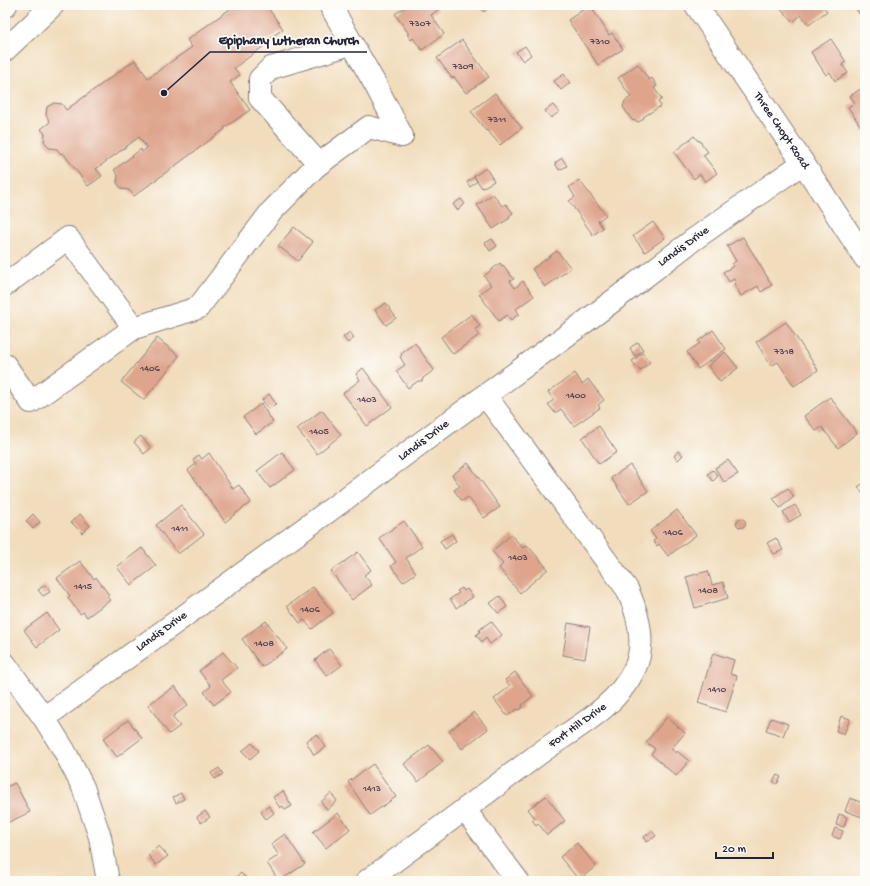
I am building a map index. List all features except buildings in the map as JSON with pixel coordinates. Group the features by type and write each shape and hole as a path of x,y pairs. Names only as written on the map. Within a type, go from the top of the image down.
{"street":[{"path":"5,50 53,5"},
{"path":"5,365 31,402 134,328 198,308 271,212 319,164 369,127 402,136 330,5"},
{"name":"Three Chopt Road","path":"696,5 803,163 865,258"},
{"path":"319,164 260,98 260,80 271,68 351,44"},
{"name":"Landis Drive","path":"44,718 339,504 693,240 803,163"},
{"path":"5,285 68,238 134,328"},
{"name":"Fort Hill Drive","path":"367,881 550,746 604,709 616,698 626,685 635,669 638,658 640,638 637,616 627,589 485,395"},
{"path":"5,664 44,718 64,750 83,788 100,837 108,881"},
{"path":"465,810 518,881"}],"place":[{"name":"Epiphany Lutheran Church","path":"164,93"}]}
